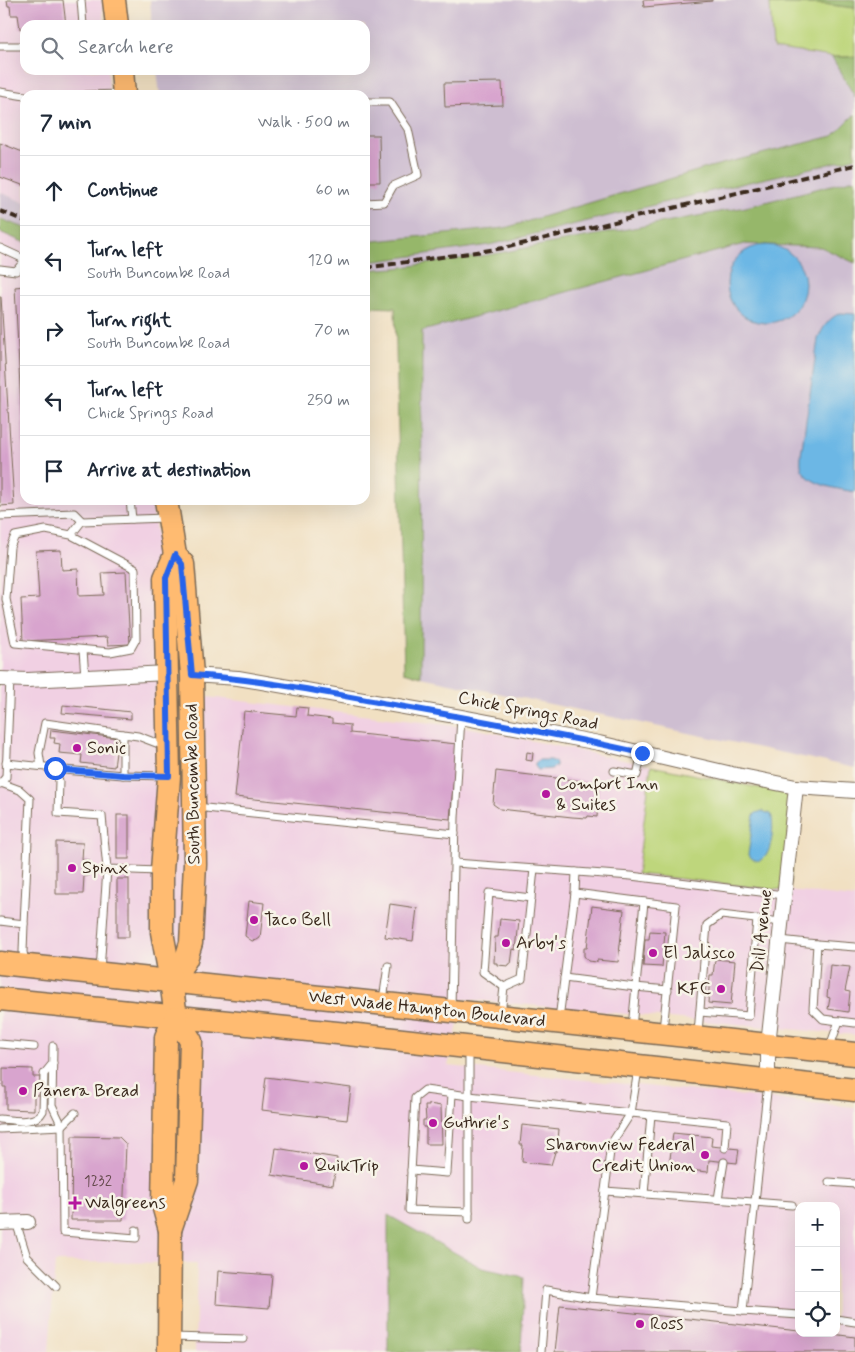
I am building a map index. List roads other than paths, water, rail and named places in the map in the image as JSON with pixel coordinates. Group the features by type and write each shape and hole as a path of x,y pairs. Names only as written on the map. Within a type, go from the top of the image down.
{"main road":[{"path":"114,0 116,20"},
{"path":"122,75 124,90"},
{"name":"South Buncombe Road","path":"167,509 175,555 182,564 192,675 195,864 191,943 186,959 171,981"},
{"name":"South Buncombe Road","path":"175,555 166,578 169,776 162,871 162,932 176,1017"},
{"name":"West Wade Hampton Boulevard","path":"0,963 855,1054"},
{"name":"West Wade Hampton Boulevard","path":"0,999 367,1036 855,1090"},
{"path":"170,1345 170,1230 187,1180 191,1041 176,1017"}],"street":[{"path":"5,679 167,673"},
{"name":"Chick Springs Road","path":"192,675 238,678 461,717 599,743 796,787 855,791"},
{"name":"Dill Avenue","path":"768,1080 768,1045 796,787"},
{"path":"0,1223 22,1222"}],"lane":[{"path":"81,0 83,20"},
{"path":"0,46 20,46"},
{"path":"0,92 20,95"},
{"path":"370,102 390,102 408,129 418,175 393,186 384,202 370,203"},
{"path":"0,248 20,258"},
{"path":"0,269 16,271 20,266"},
{"path":"131,505 132,518"},
{"path":"0,516 74,513 82,520 132,518 167,509"},
{"path":"71,536 82,520"},
{"path":"46,530 71,536 135,569 136,639 131,648 110,652 15,643 6,599 10,547 15,536 46,530"},
{"path":"83,650 85,677"},
{"path":"5,679 6,777 0,784 20,790 30,799 23,952 25,966"},
{"path":"451,1012 456,863 455,834 461,717"},
{"path":"41,766 39,753 45,723 138,736 159,744 168,744"},
{"path":"123,734 123,775"},
{"path":"614,771 637,775 642,753"},
{"path":"6,764 123,775 169,776"},
{"path":"55,768 59,781 58,814 102,816 107,869 100,974"},
{"path":"194,807 455,834"},
{"path":"456,863 631,876 784,895"},
{"path":"107,869 162,871"},
{"path":"504,987 522,979 534,869"},
{"path":"558,1023 576,872"},
{"path":"504,987 483,972 489,893 531,898"},
{"path":"575,893 676,906 663,1034"},
{"path":"631,1031 644,902"},
{"path":"698,1038 707,924 721,915 781,922"},
{"path":"700,1012 749,1016 757,919"},
{"path":"0,921 24,924"},
{"path":"780,940 855,948"},
{"path":"817,944 813,1009 823,1019 855,1024"},
{"path":"382,1004 388,966"},
{"path":"564,978 668,990"},
{"path":"500,1017 504,987"},
{"path":"828,1052 839,1021"},
{"path":"0,1044 34,1047"},
{"path":"53,1046 52,1105 62,1126 63,1232 136,1234"},
{"path":"469,1048 469,1096 469,1215 410,1210 415,1098 425,1090 469,1096 727,1123 725,1148"},
{"path":"0,1120 34,1120 40,1116 43,1112 44,1074 53,1063"},
{"path":"591,1298 611,1144 631,1113 638,1067"},
{"path":"743,1310 768,1080"},
{"path":"411,1170 447,1173 452,1094"},
{"path":"0,1129 62,1126 76,1114"},
{"path":"644,1194 652,1115"},
{"path":"718,1199 724,1162"},
{"path":"829,1182 855,1184"},
{"path":"605,1191 792,1205"},
{"path":"22,1222 27,1257 56,1286"},
{"path":"541,1352 546,1290 591,1298 795,1314"},
{"path":"840,1320 855,1322"},
{"path":"170,1345 243,1339"}],"water":[{"path":"766,245 781,248 793,257 802,269 805,284 802,299 793,311 781,320 766,323 751,320 739,311 730,299 727,284 730,269 739,257 751,248"},
{"path":"840,313 855,314 855,492 834,488 813,480 807,476 801,465 818,339 826,324"},
{"path":"539,760 551,760 556,763 556,766 551,769 538,770 535,763"},
{"path":"762,811 771,814 772,838 766,855 762,860 756,860 748,855 754,815"}],"railway":[{"path":"370,267 504,248 855,165"},
{"path":"0,211 20,219"}],"place":[{"name":"Sonic","path":"77,748"},
{"name":"Comfort Inn & Suites","path":"546,794"},
{"name":"Spinx","path":"72,868"},
{"name":"Taco Bell","path":"254,920"},
{"name":"Arby's","path":"506,943"},
{"name":"El Jalisco","path":"653,953"},
{"name":"KFC","path":"721,989"},
{"name":"Panera Bread","path":"23,1091"},
{"name":"Guthrie's","path":"433,1123"},
{"name":"Sharonview Federal Credit Union","path":"705,1155"},
{"name":"QuikTrip","path":"304,1166"},
{"name":"Walgreens","path":"75,1203"},
{"name":"Ross","path":"640,1324"}]}
